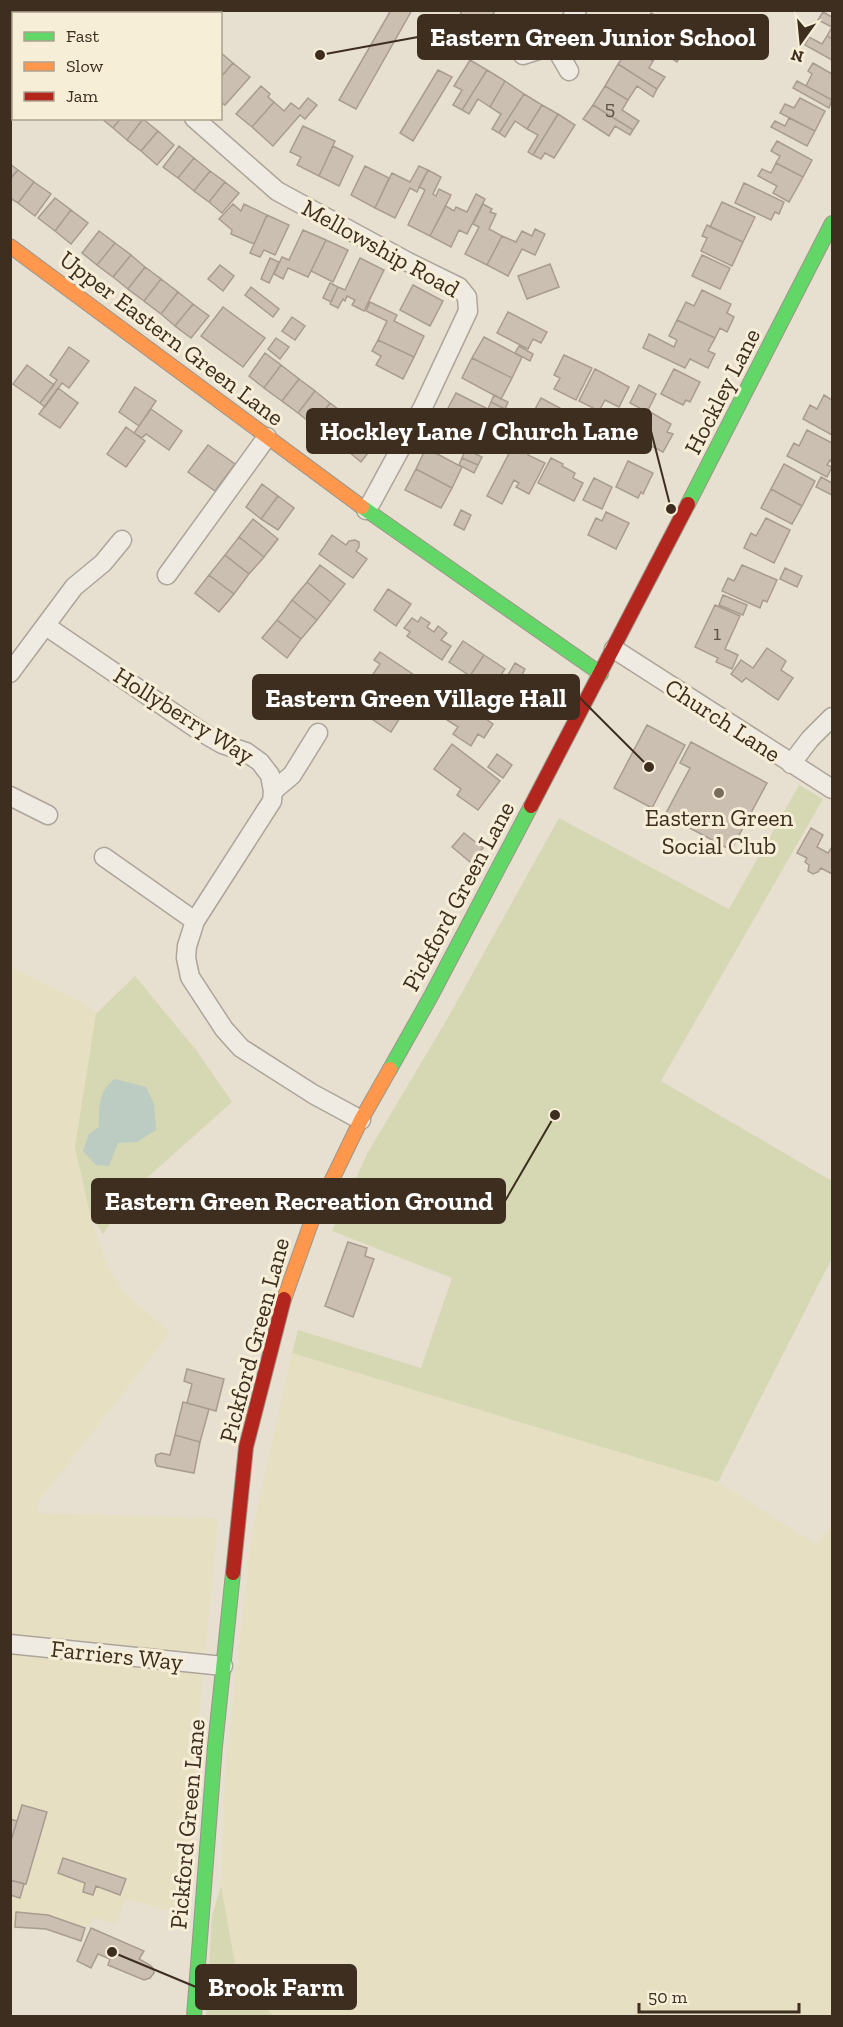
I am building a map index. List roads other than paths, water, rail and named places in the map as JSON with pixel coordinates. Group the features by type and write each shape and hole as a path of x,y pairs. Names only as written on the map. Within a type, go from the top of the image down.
{"street":[{"path":"523,55 554,45 577,10"},
{"path":"554,45 569,71"},
{"name":"Mellowship Road","path":"196,120 277,191 459,287 467,297 468,311 423,407 366,510"},
{"name":"Hockley Lane","path":"601,674 832,223"},
{"name":"Upper Eastern Green Lane","path":"10,246 366,510 601,674"},
{"path":"167,575 267,437"},
{"path":"10,673 75,587 103,563 122,540"},
{"name":"Hollyberry Way","path":"46,626 203,734 253,756 270,775 273,791 268,810 195,921 187,946 186,958 190,977 196,990 229,1034 252,1057 361,1120"},
{"name":"Church Lane","path":"614,649 832,789"},
{"name":"Pickford Green Lane","path":"194,2016 215,1746 246,1447 288,1284 311,1223 361,1120 431,996 601,674"},
{"path":"791,764 810,739 832,717"},
{"path":"273,791 292,775 318,733"},
{"path":"10,796 48,815"},
{"path":"104,857 195,921"},
{"name":"Farriers Way","path":"10,1644 223,1666"}],"place":[{"name":"Eastern Green Junior School","path":"320,55"},
{"name":"Hockley Lane / Church Lane","path":"671,509"},
{"name":"Eastern Green Village Hall","path":"649,767"},
{"name":"Eastern Green Social Club","path":"719,793"},
{"name":"Eastern Green Recreation Ground","path":"555,1115"},
{"name":"Brook Farm","path":"112,1952"}]}
